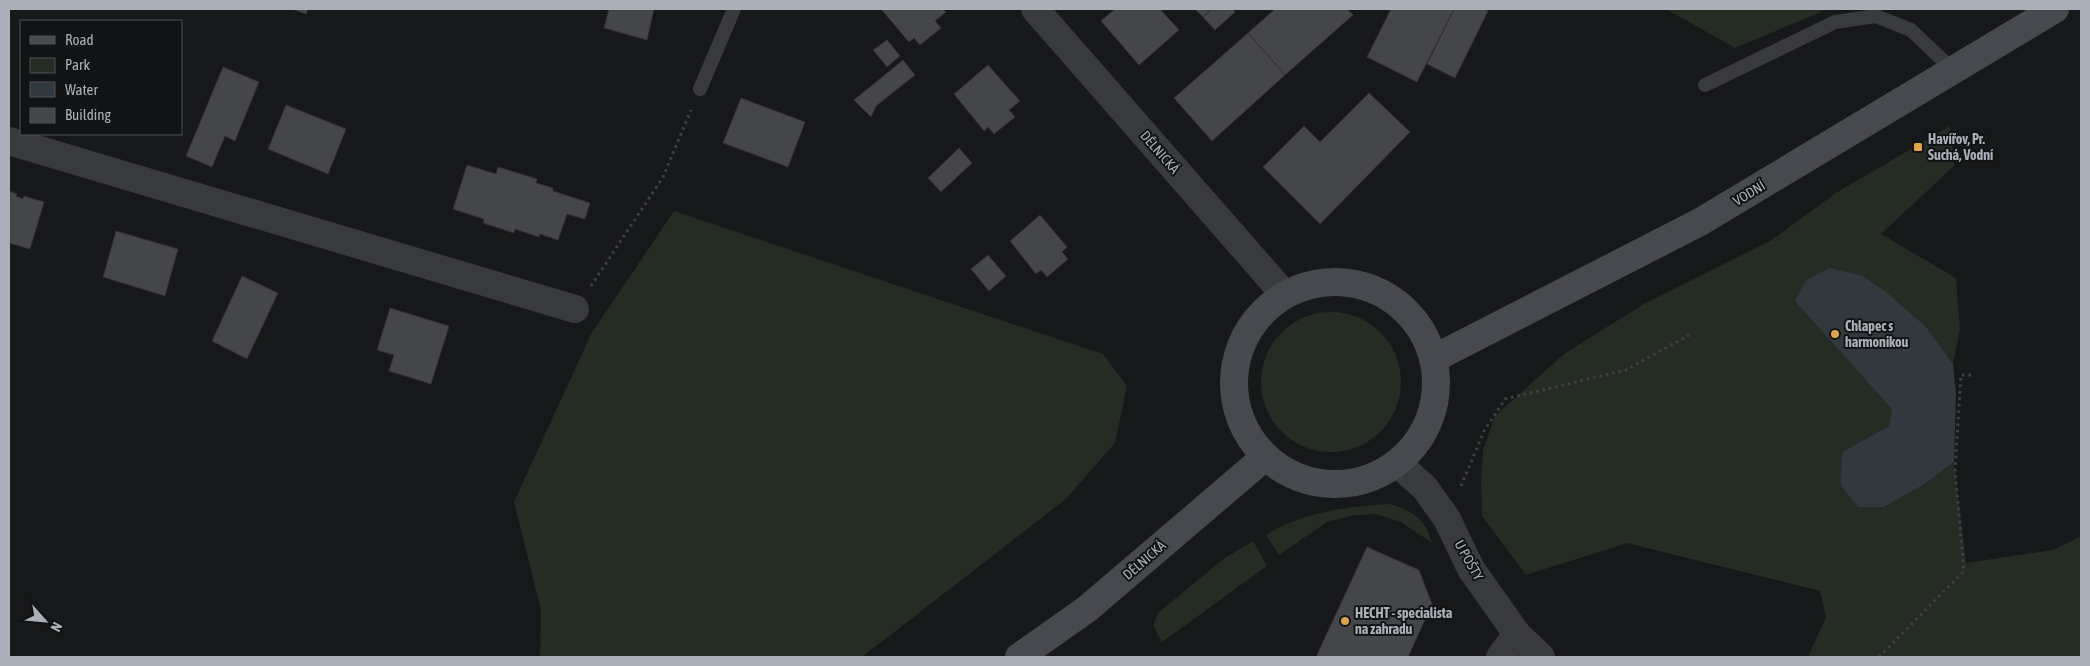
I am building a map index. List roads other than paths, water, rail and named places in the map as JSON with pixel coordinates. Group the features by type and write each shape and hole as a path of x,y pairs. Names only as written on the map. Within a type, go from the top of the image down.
{"main road":[{"name":"VODNÍ","path":"1433,359 1700,222 2056,9"},
{"path":"1330,282 1353,283 1375,290 1395,302 1412,318 1425,337 1433,359 1436,388 1430,416 1417,442 1397,463 1372,477 1344,484 1316,483 1288,473 1265,457 1246,432 1235,402 1234,371 1243,340 1260,314 1285,295 1307,286 1330,282"},
{"name":"DĚLNICKÁ","path":"1019,657 1087,609 1265,457"}],"street":[{"name":"DĚLNICKÁ","path":"1035,9 1285,295"},
{"path":"9,141 575,309"},
{"name":"U POŠTY","path":"1397,463 1424,488 1448,519 1471,569 1517,634 1541,657"},
{"path":"1500,657 1517,634"}],"lane":[{"path":"700,89 734,9"},
{"path":"1705,85 1835,22 1876,16 1911,30 1953,70"}],"water":[{"path":"1829,268 1863,276 1886,292 1926,327 1953,364 1956,395 1954,462 1925,484 1884,507 1858,507 1841,485 1842,452 1889,426 1892,409 1795,301 1806,280"}],"place":[{"name":"Havířov, Pr. Suchá, Vodní","path":"1918,147"},
{"name":"Chlapec s harmonikou","path":"1835,334"},
{"name":"HECHT - specialista na zahradu","path":"1345,621"}]}
